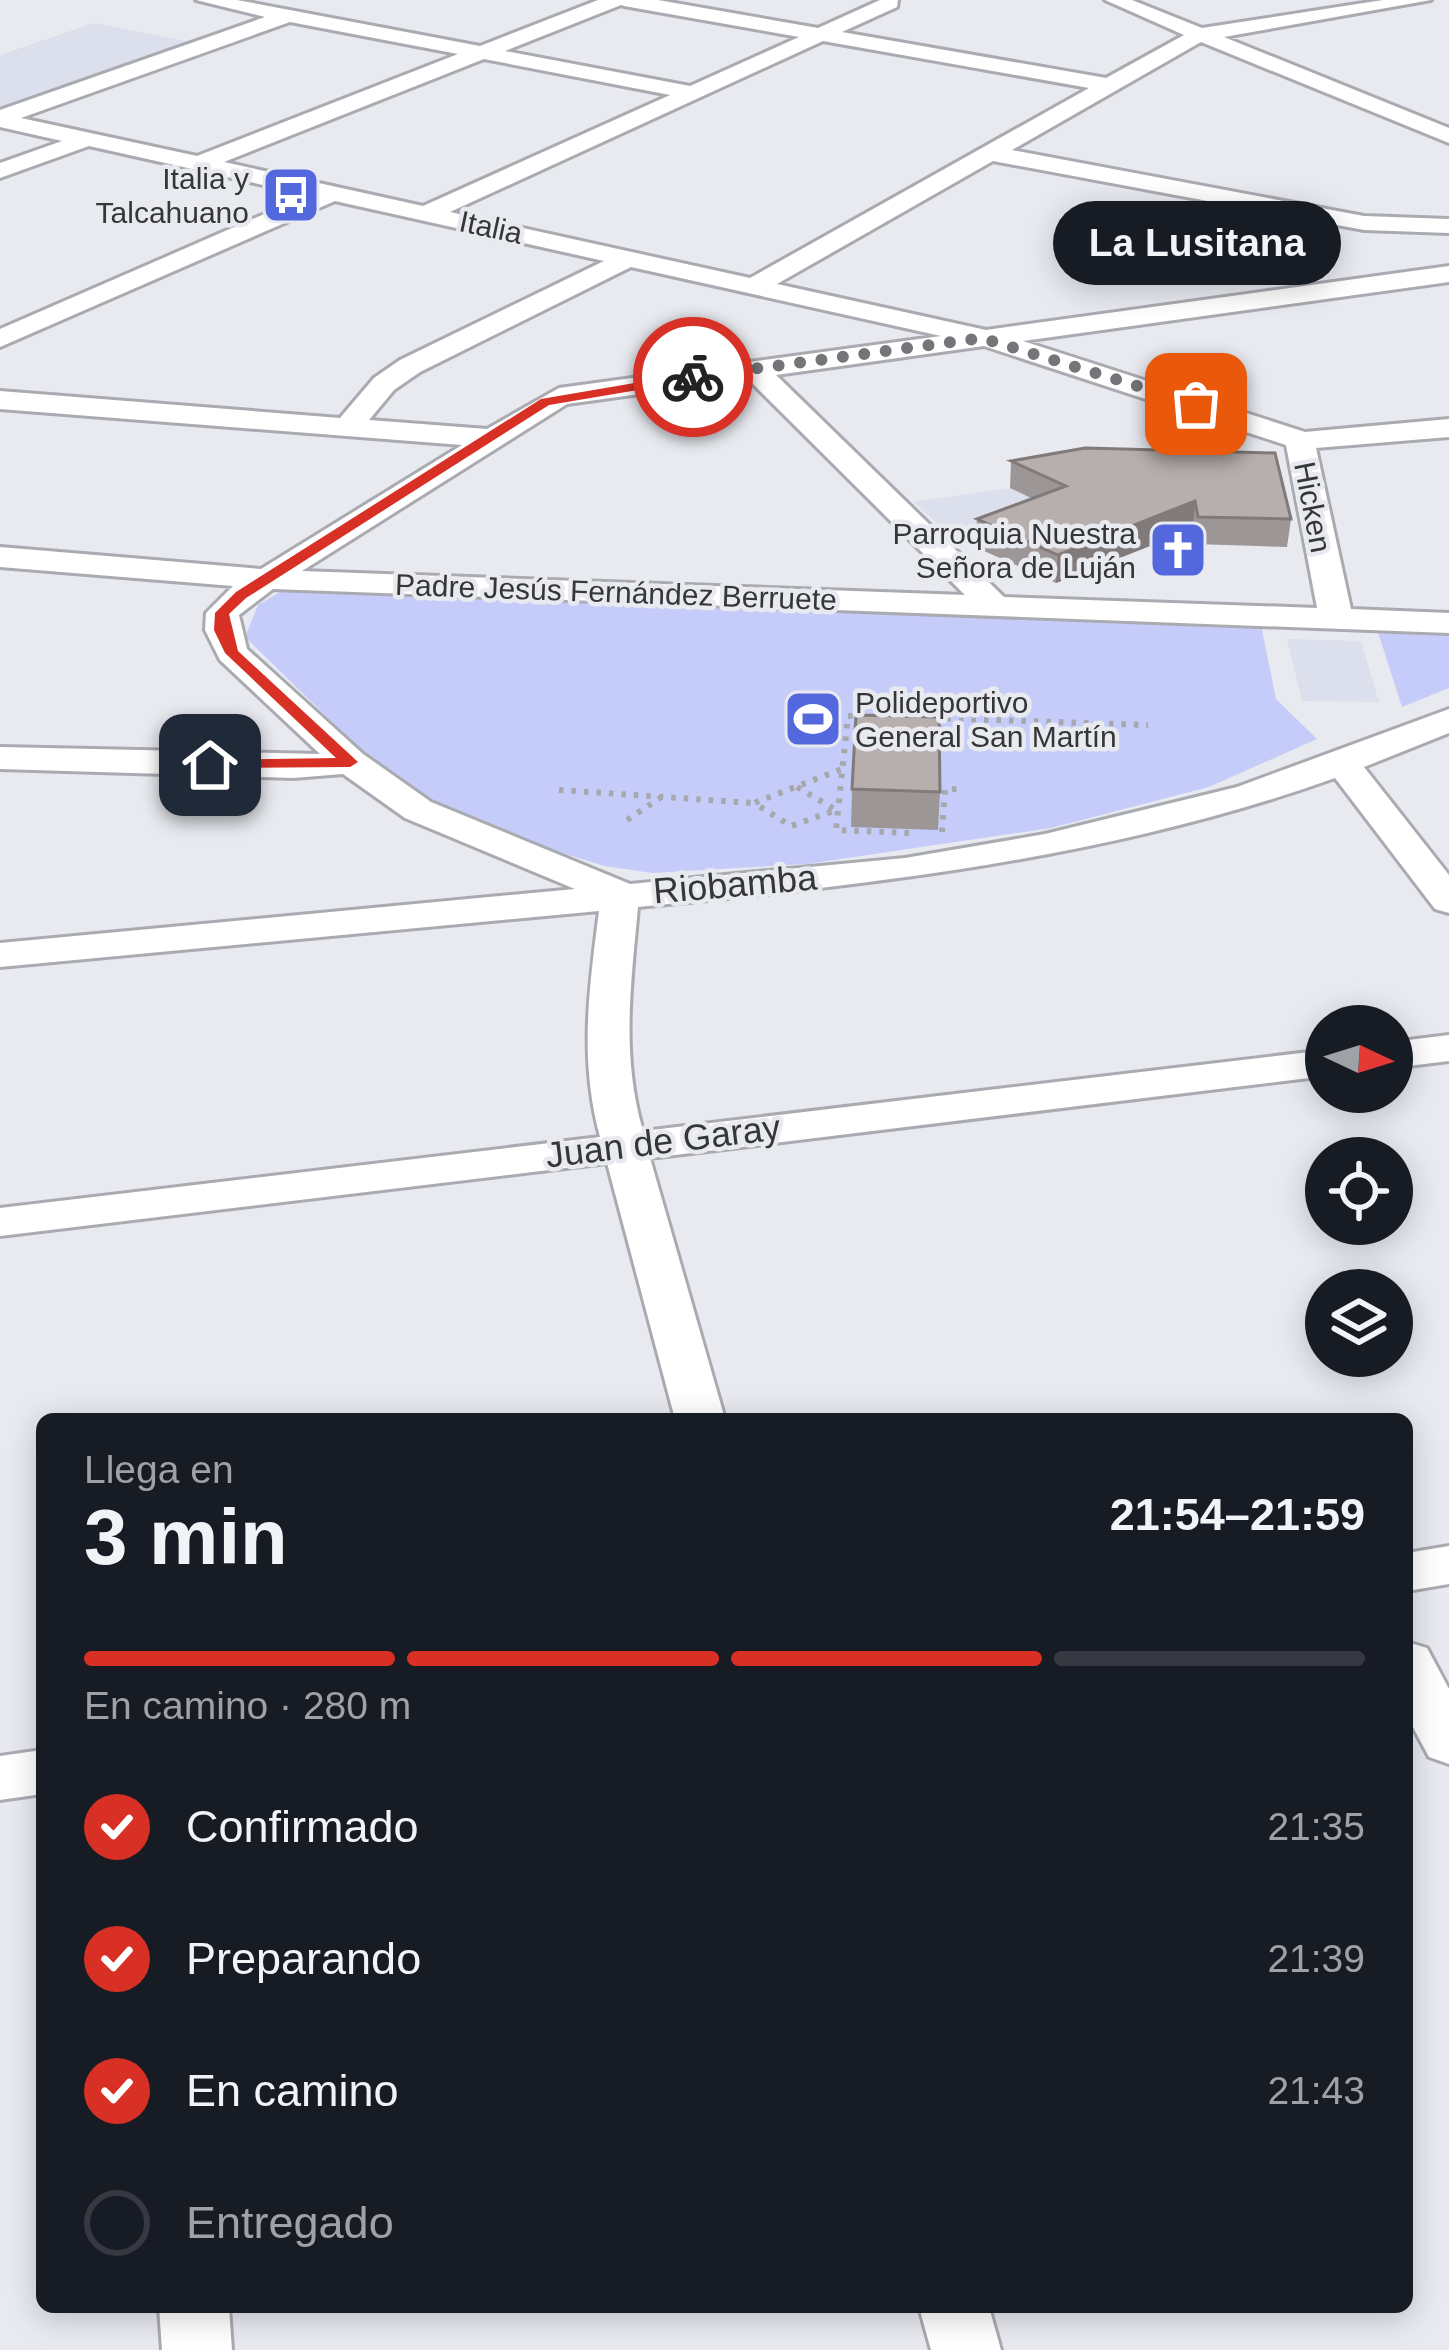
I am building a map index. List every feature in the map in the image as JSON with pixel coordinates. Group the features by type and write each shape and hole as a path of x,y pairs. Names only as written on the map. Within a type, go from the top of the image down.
{"street":[{"path":"206,0 693,93"},
{"path":"0,119 331,0"},
{"path":"561,0 582,13"},
{"path":"196,165 620,0 1107,85"},
{"path":"1114,0 1449,136"},
{"path":"754,286 1199,35 1420,0"},
{"path":"426,214 890,3"},
{"name":"Italia","path":"0,119 982,338"},
{"path":"0,171 85,140"},
{"path":"990,153 1364,223 1449,226"},
{"path":"0,339 331,194"},
{"path":"347,428 384,384 410,366 632,257"},
{"path":"698,1413 609,1090 606,1021 620,894 418,810 350,762 232,653 222,630 222,613 266,579 559,397 1449,274"},
{"name":"Hicken","path":"982,338 1300,441 1336,619"},
{"path":"753,368 994,605"},
{"path":"0,400 487,438"},
{"path":"1300,441 1449,428"},
{"name":"Padre Jesús Fernández Berruete","path":"0,557 266,579 1449,623"},
{"name":"Riobamba","path":"0,955 905,870 1027,851 1139,829 1345,766 1449,720"},
{"path":"0,758 293,767 350,762"},
{"path":"1345,766 1449,901"},
{"path":"1413,1052 1449,1048"},
{"name":"Juan de Garay","path":"0,1222 1305,1065"},
{"path":"1413,1571 1449,1565"},
{"path":"1413,1675 1449,1742"},
{"path":"0,1778 36,1773"},
{"path":"194,2313 196,2350"},
{"path":"956,2313 966,2350"}],"path":[{"path":"871,716 848,716 836,830 942,834 945,789 964,789"},
{"path":"917,718 1148,725"},
{"path":"845,738 863,739"},
{"path":"914,741 947,746 959,742"},
{"path":"559,790 754,803 842,769"},
{"path":"797,787 836,810"},
{"path":"627,820 661,797"},
{"path":"754,803 791,826 836,810"}],"shaded area":[{"path":"94,23 190,42 0,110 0,55"},
{"path":"1010,488 1064,513 975,547 952,536 913,502"},
{"name":"Polideportivo General San Martín","path":"285,589 1261,625 1276,699 1317,739 1209,787 1051,828 807,864 652,873 604,866 537,845 433,801 373,762 245,637 258,605"},
{"path":"1375,623 1449,626 1449,688 1402,707"},
{"path":"1287,639 1361,641 1379,702 1302,701"}],"building":[{"path":"1085,448 1275,453 1291,519 1198,517 1195,501 1058,555 977,519 1066,486 1011,461"},
{"path":"856,715 939,717 940,792 852,789"}],"way so far":[{"path":"693,377 982,338 1196,404"}],"place":[{"name":"Italia y Talcahuano","path":"291,195"},
{"name":"La Lusitana","path":"1196,404"},
{"name":"Parroquia Nuestra Señora de Luján","path":"1178,550"},
{"name":"Polideportivo General San Martín","path":"813,719"}],"route":[{"path":"210,765 293,767 350,762 232,653 222,630 222,613 241,595 546,401 693,377"}]}
